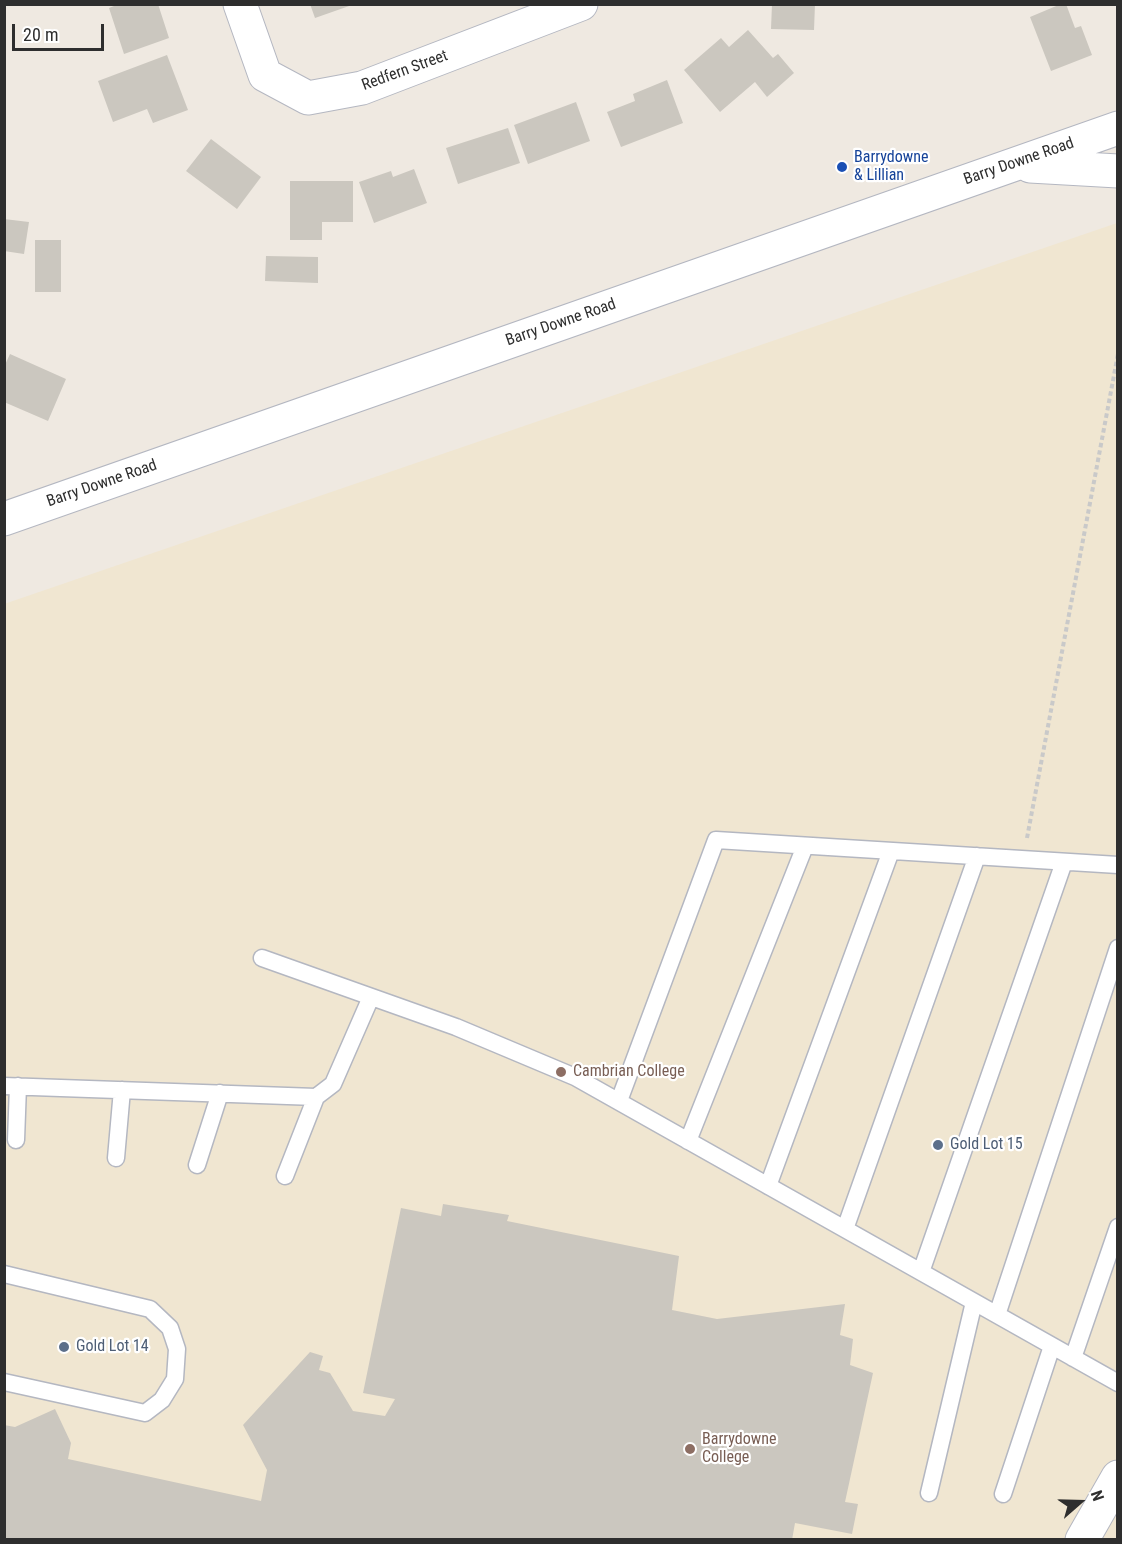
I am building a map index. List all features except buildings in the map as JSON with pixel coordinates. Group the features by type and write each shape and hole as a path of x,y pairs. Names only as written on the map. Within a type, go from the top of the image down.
{"main road":[{"name":"Redfern Street","path":"240,4 265,75 308,98 362,88 581,4"},
{"name":"Barry Downe Road","path":"4,519 1118,128"},
{"path":"1010,165 1118,171"},
{"path":"1082,1539 1118,1477"}],"lane":[{"path":"619,1101 716,840 1118,865"},
{"path":"688,1141 805,846"},
{"path":"768,1186 891,851"},
{"path":"845,1229 977,856"},
{"path":"921,1272 1064,862"},
{"path":"997,1315 1118,948"},
{"path":"262,958 456,1027 575,1077 1118,1383"},
{"path":"285,1176 316,1097 333,1084 371,997"},
{"path":"16,1140 11,1086 316,1097"},
{"path":"116,1158 122,1090"},
{"path":"197,1165 220,1094"},
{"path":"1073,1358 1118,1227"},
{"path":"4,1274 150,1309 170,1328 177,1350 175,1379 162,1400 145,1413 4,1382"},
{"path":"929,1493 974,1302"},
{"path":"1003,1494 1052,1346"}],"path":[{"path":"1023,859 1118,354"}],"shaded area":[{"name":"Cambrian College","path":"1117,223 1117,1539 5,1539 4,604"}],"place":[{"name":"Barrydowne & Lillian","path":"842,167"},
{"name":"Cambrian College","path":"561,1072"},
{"name":"Gold Lot 15","path":"938,1145"},
{"name":"Gold Lot 14","path":"64,1347"},
{"name":"Barrydowne College","path":"690,1449"}]}
